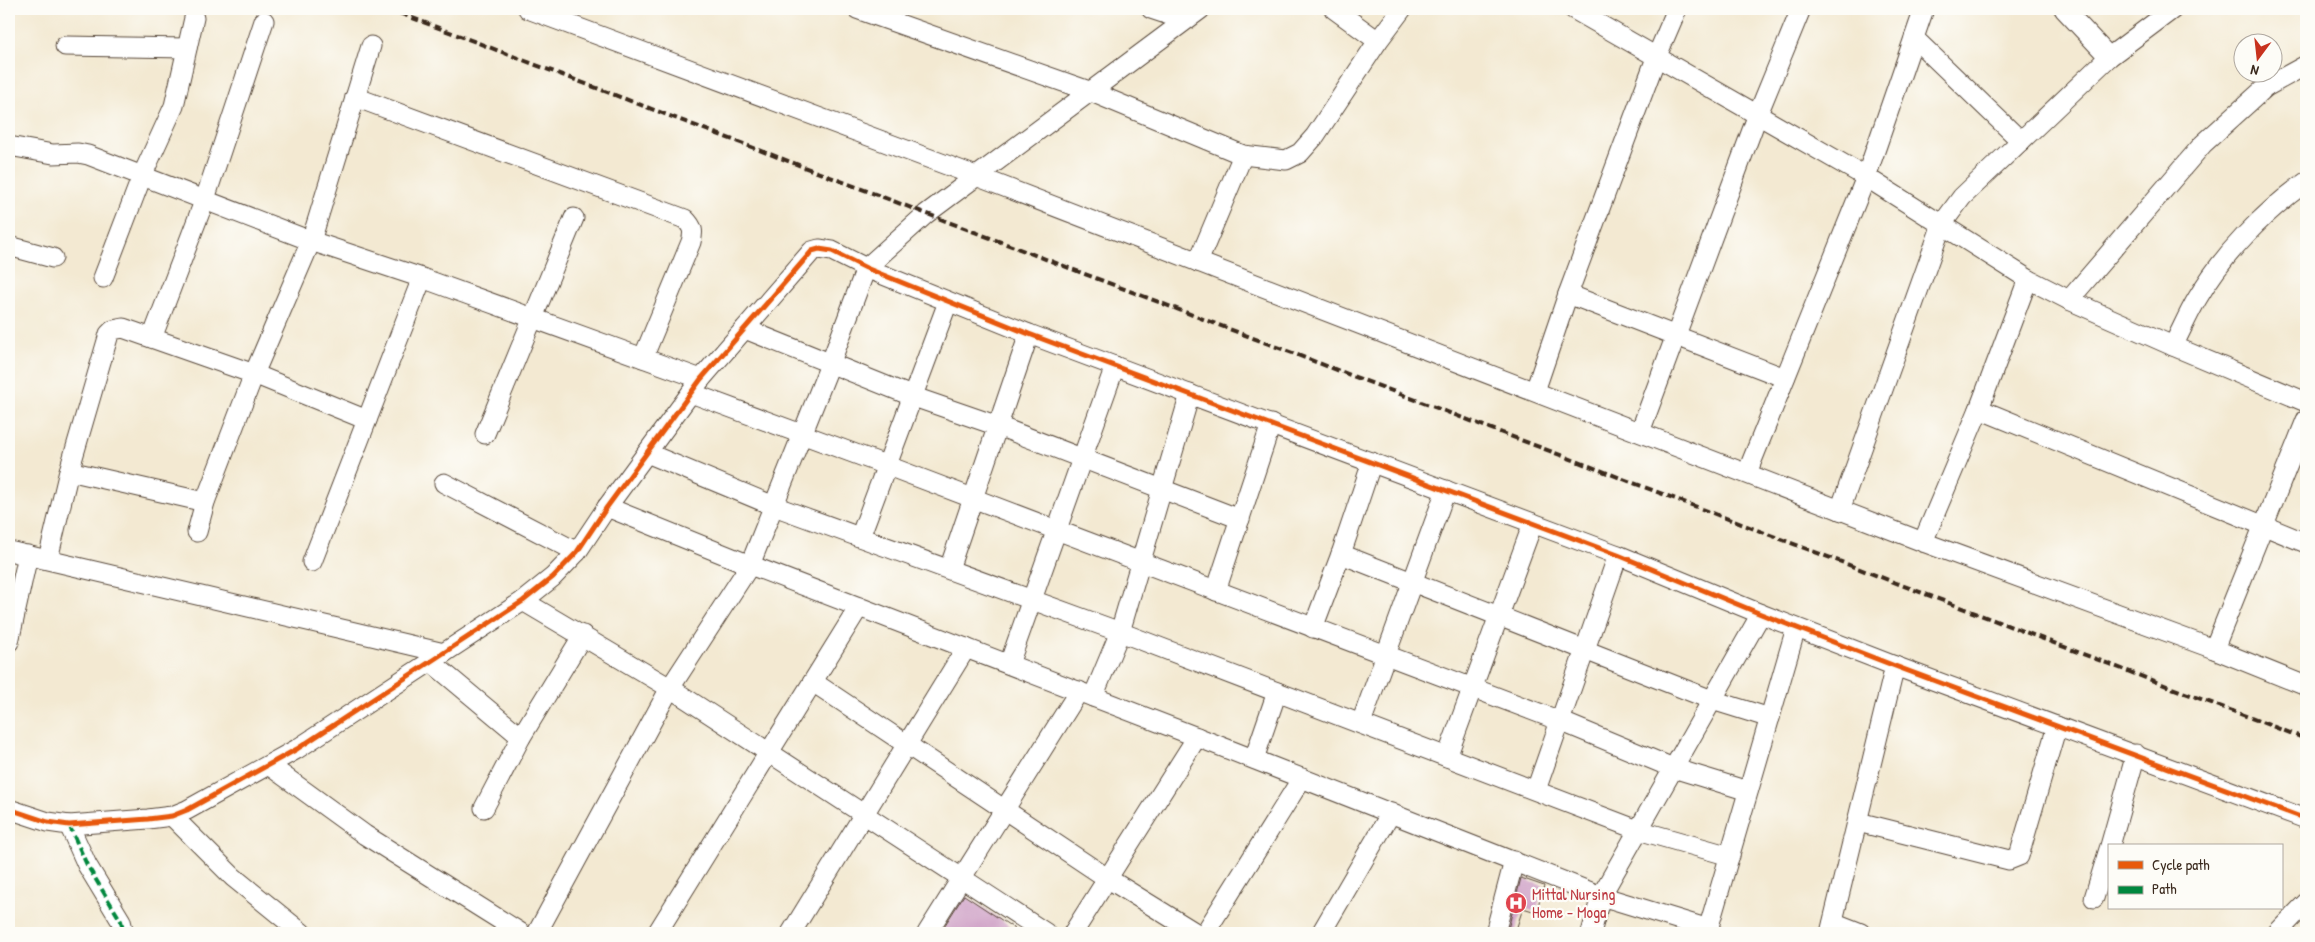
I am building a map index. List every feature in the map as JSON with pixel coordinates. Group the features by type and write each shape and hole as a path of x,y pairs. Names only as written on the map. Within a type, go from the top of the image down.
{"street":[{"path":"528,9 976,176 1923,542 2214,649 2306,686"},
{"path":"858,9 1089,92 1243,155 1286,160 1300,153 1315,136 1378,41 1402,9"},
{"path":"1151,9 1184,20"},
{"path":"537,933 670,688 750,565 831,362 866,268 926,214 1200,9"},
{"path":"1334,9 1378,41"},
{"path":"1573,9 1866,177 2028,279 2069,300 2306,402"},
{"path":"1534,391 1656,58 1678,9"},
{"path":"1640,432 1758,114 1801,9"},
{"path":"1747,473 1866,177 1924,9"},
{"path":"2064,9 2109,57"},
{"path":"1840,510 1942,224 1962,197 2109,57 2173,9"},
{"path":"103,278 142,176 174,106 194,18"},
{"path":"152,338 205,199 264,20"},
{"path":"1914,38 2021,141"},
{"path":"65,46 187,48"},
{"path":"197,532 205,502 254,374 312,241 370,46"},
{"path":"2069,300 2203,144 2266,86 2306,65"},
{"path":"355,97 685,219 692,225 694,232 691,242 643,358"},
{"path":"9,146 53,154 78,153 205,199 312,241 422,278 643,358 696,386 802,434 1560,721 1673,768 1748,791"},
{"path":"1198,262 1243,155"},
{"path":"2173,346 2197,298 2221,264 2242,239 2293,191 2306,182"},
{"path":"485,434 574,218"},
{"path":"9,246 53,258"},
{"path":"9,809 48,822 70,825 172,816 270,766 523,601 558,572 578,552 606,507 696,386 812,251 818,249 832,251 866,268 1029,334 1618,555 1761,614 1895,666 2136,754 2306,819"},
{"path":"312,562 422,278"},
{"path":"1923,542 1980,409 2028,279"},
{"path":"1568,294 1676,334 1785,378"},
{"path":"860,537 948,302"},
{"path":"48,559 69,470 109,334 113,330 123,328 254,374 367,420"},
{"path":"745,329 914,397 998,426 1240,518"},
{"path":"949,569 1029,334"},
{"path":"1008,664 1033,600 1115,366"},
{"path":"927,933 1005,809 1086,694 1120,632 1190,394"},
{"path":"1980,409 2306,542"},
{"path":"2214,649 2306,420"},
{"path":"1216,591 1271,424"},
{"path":"647,453 774,506 1120,632 1638,830 1730,856"},
{"path":"1313,628 1342,554 1372,462"},
{"path":"69,470 205,502"},
{"path":"444,482 578,552"},
{"path":"1361,723 1446,490"},
{"path":"606,507 750,565 1254,759 1601,896 1710,932 1748,791 1796,628"},
{"path":"1447,757 1533,523"},
{"path":"9,550 437,657 522,737"},
{"path":"1342,554 1712,700 1770,718"},
{"path":"9,642 28,555"},
{"path":"1536,790 1618,555"},
{"path":"523,601 670,688 1046,933"},
{"path":"657,933 859,607"},
{"path":"1591,933 1601,896 1761,614"},
{"path":"484,808 522,737 583,635"},
{"path":"791,933 966,648"},
{"path":"1861,933 1831,927 1895,666"},
{"path":"813,682 1107,878 1196,933"},
{"path":"1254,759 1277,692"},
{"path":"1858,822 2004,859 2009,860 2019,856 2057,726"},
{"path":"1072,933 1197,737"},
{"path":"2110,844 2136,754"},
{"path":"270,766 365,835 521,933"},
{"path":"1205,933 1302,778"},
{"path":"1321,933 1391,813"},
{"path":"172,816 233,877 302,933"},
{"path":"70,825 87,865 121,922 124,933"},
{"path":"2094,898 2108,850"},
{"path":"1495,933 1514,861"},
{"path":"2277,933 2306,903"}],"building":[{"path":"1521,878 1544,886 1536,912 1523,908 1515,933 1507,933"},
{"path":"964,895 1021,933 951,933 943,928"}],"railway":[{"path":"389,9 2306,739"}],"marked path":[{"path":"69,825 87,865 121,921 124,933"}],"cycle path":[{"path":"9,809 48,822 69,825 172,816 187,810 297,749 523,601 553,577 577,552 607,507 701,379 812,251 819,249 832,251 866,268 1029,334 1618,555 1761,614 1895,666 2306,819"}],"place":[{"name":"Mittal Nursing Home - Moga","path":"1516,903"}]}
